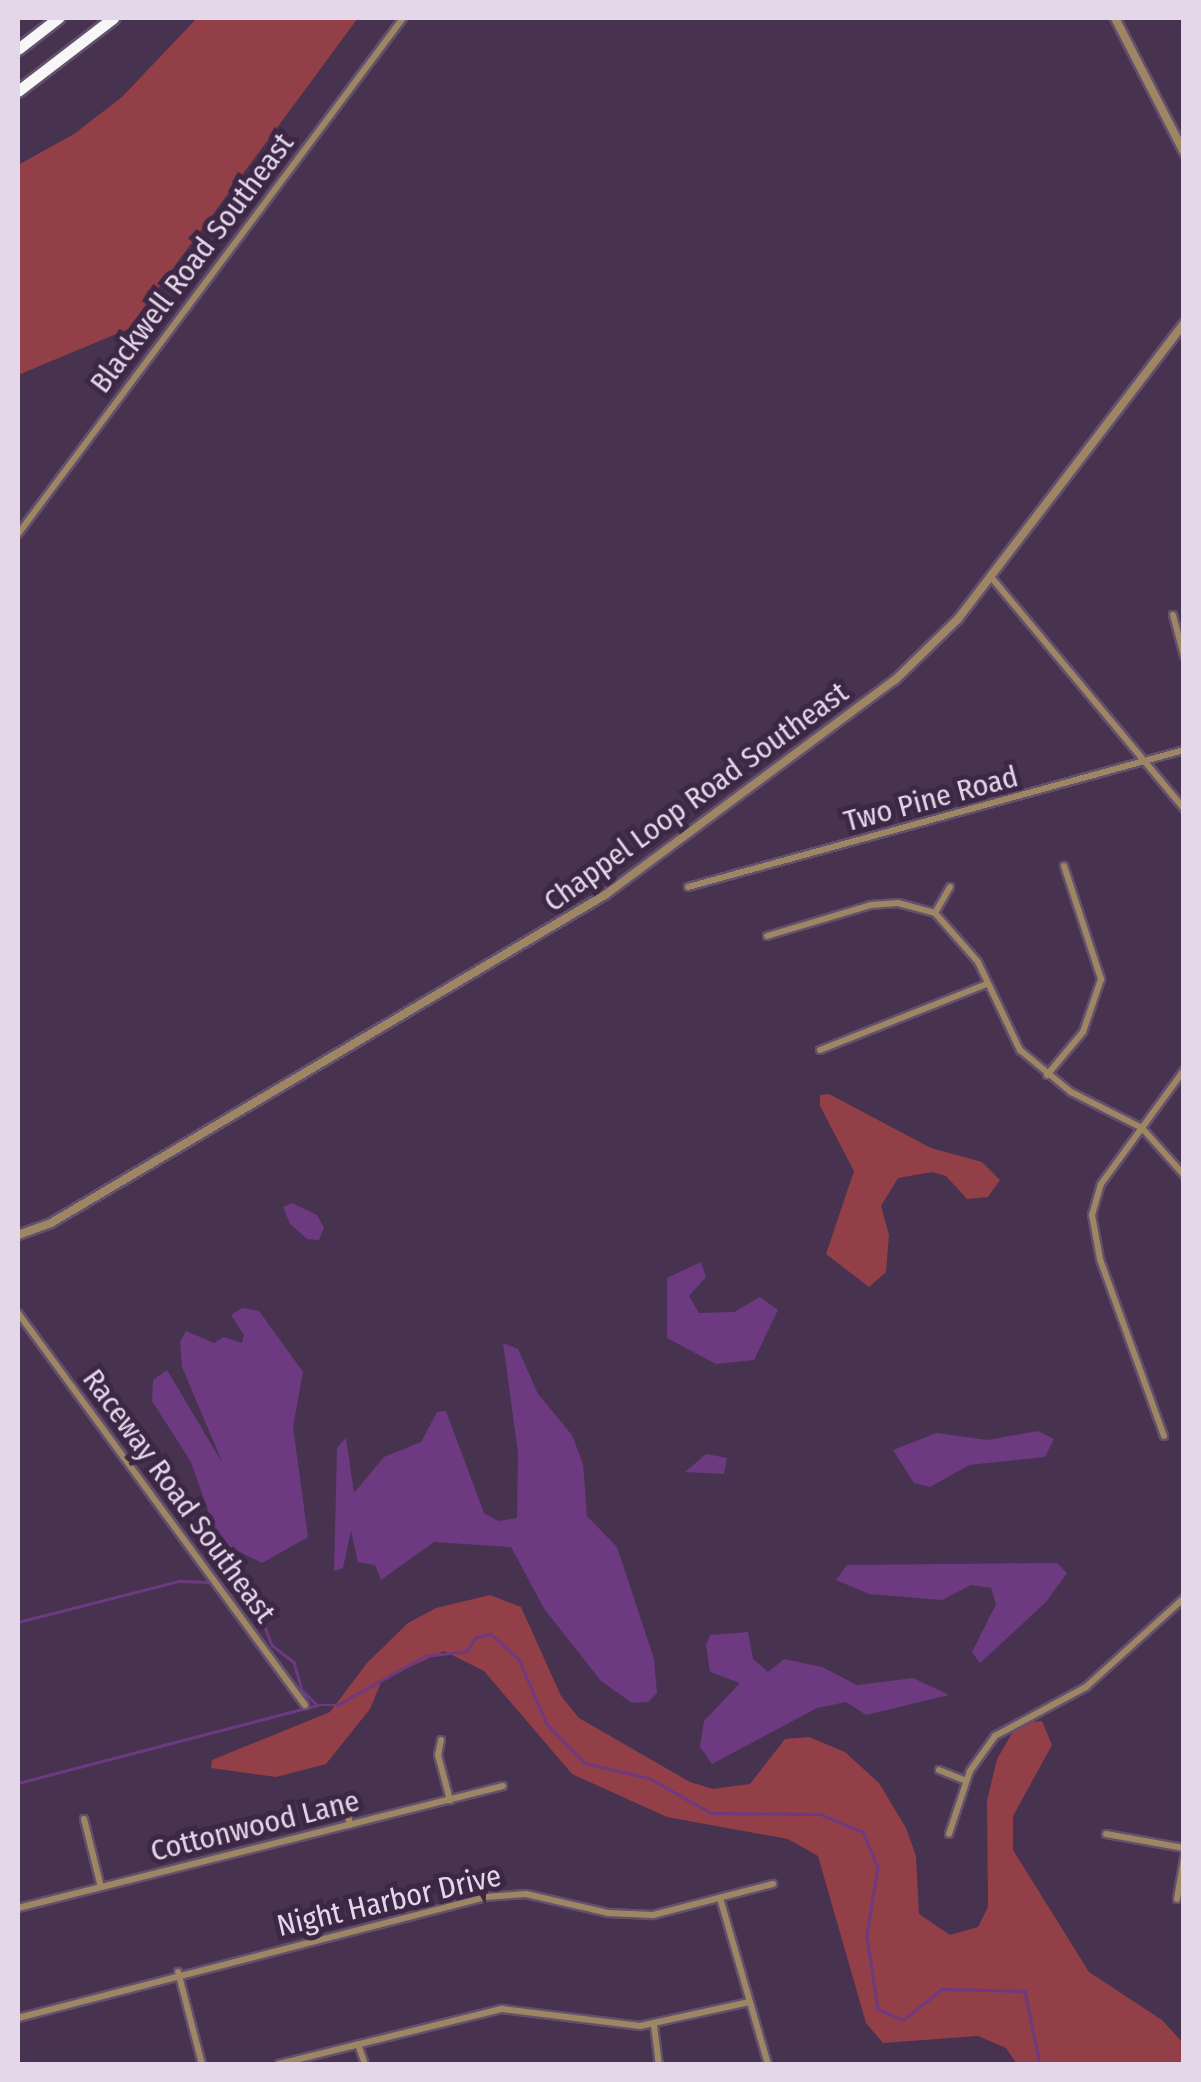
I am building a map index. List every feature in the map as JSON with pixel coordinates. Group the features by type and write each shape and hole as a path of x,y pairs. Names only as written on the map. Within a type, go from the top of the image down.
{"highway":[{"path":"18,49 58,18"},
{"path":"18,91 113,18"}],"street":[{"name":"Blackwell Road Southeast","path":"18,534 402,18"},
{"path":"1115,18 1184,152"},
{"name":"Chappel Loop Road Southeast","path":"18,1235 51,1224 604,896 906,671 991,577 1184,323"},
{"path":"991,577 1184,809"},
{"path":"1173,614 1184,656"},
{"name":"Two Pine Road","path":"688,887 1150,764 1184,750"},
{"path":"1047,1076 1083,1032 1101,978 1064,866"},
{"path":"935,913 950,888"},
{"path":"767,936 871,906 898,904 935,913 957,931 1020,1050 1047,1076 1142,1128 1184,1175"},
{"path":"820,1050 986,984"},
{"path":"1164,1436 1092,1230 1101,1184 1184,1070"},
{"name":"Raceway Road Southeast","path":"18,1313 305,1706"},
{"path":"949,1834 966,1781 994,1736 1086,1687 1184,1598"},
{"path":"441,1740 438,1754 450,1800"},
{"path":"939,1770 966,1781"},
{"name":"Cottonwood Lane","path":"18,1908 503,1786"},
{"path":"348,1815 350,1825"},
{"path":"84,1820 101,1888"},
{"path":"1106,1834 1184,1848"},
{"path":"1176,1899 1184,1858"},
{"name":"Night Harbor Drive","path":"18,2018 178,1972 499,1894 635,1916 772,1884"},
{"path":"720,1898 768,2064"},
{"path":"178,1972 202,2064"},
{"path":"278,2064 502,2009 599,2025 654,2025 749,2002"},
{"path":"654,2025 660,2064"},
{"path":"358,2044 365,2064"}],"shaded area":[{"path":"197,18 358,18 128,329 18,375 18,165 74,134 122,97"},
{"path":"829,1094 931,1148 982,1162 1000,1180 988,1197 967,1199 946,1176 932,1172 898,1178 881,1206 889,1235 886,1272 869,1287 826,1254 854,1171 820,1106 820,1095"},
{"path":"292,1203 317,1215 324,1228 319,1240 307,1239 290,1224 283,1207"},
{"path":"701,1262 706,1277 689,1296 699,1313 734,1312 760,1297 778,1310 754,1360 716,1364 667,1338 667,1278"},
{"path":"242,1308 259,1311 303,1372 293,1427 308,1537 262,1563 219,1542 191,1462 152,1401 153,1380 167,1370 223,1464 182,1367 180,1342 186,1331 214,1343 224,1337 242,1343 244,1335 231,1315"},
{"path":"503,1343 518,1349 538,1394 572,1435 583,1464 587,1516 617,1547 654,1659 657,1693 648,1702 632,1703 601,1681 545,1610 511,1547 434,1542 381,1580 375,1565 358,1562 351,1531 343,1568 334,1571 337,1448 346,1438 354,1493 384,1457 421,1442 437,1412 446,1411 484,1513 498,1521 517,1518 518,1453"},
{"path":"1038,1431 1054,1439 1045,1457 969,1465 930,1487 914,1483 893,1450 936,1433 988,1440"},
{"path":"706,1454 727,1458 724,1474 685,1472"},
{"path":"1057,1563 1067,1573 1046,1602 980,1663 972,1652 996,1604 991,1588 971,1585 942,1600 869,1594 836,1580 847,1565"},
{"path":"490,1595 521,1607 561,1696 579,1718 690,1782 713,1789 750,1784 785,1739 809,1737 845,1752 879,1783 906,1828 916,1856 919,1914 950,1935 978,1927 988,1907 987,1801 997,1759 1018,1723 1042,1721 1052,1745 1013,1816 1013,1850 1089,1972 1162,2020 1183,2043 1183,2064 1017,2064 1006,2048 978,2036 883,2043 866,2023 818,1856 788,1839 667,1817 572,1774 484,1671 444,1651 382,1680 370,1709 326,1764 276,1777 211,1768 212,1760 330,1712 367,1663 408,1623 436,1608"},
{"path":"748,1632 753,1659 768,1672 784,1659 822,1667 857,1685 913,1678 949,1695 866,1715 846,1702 817,1708 712,1764 700,1747 704,1721 740,1683 710,1672 706,1645 710,1635"}],"waterway":[{"path":"18,1622 179,1581 208,1582"},
{"path":"229,1594 245,1593 256,1604 272,1645 294,1662 302,1690 316,1704"},
{"path":"18,1783 317,1705 337,1705 425,1656 467,1651 476,1637 491,1634 519,1659 547,1724 585,1763 649,1778 711,1813 820,1814 863,1832 878,1867 867,1936 878,2009 903,2020 942,1989 1025,1991 1040,2064"}]}
